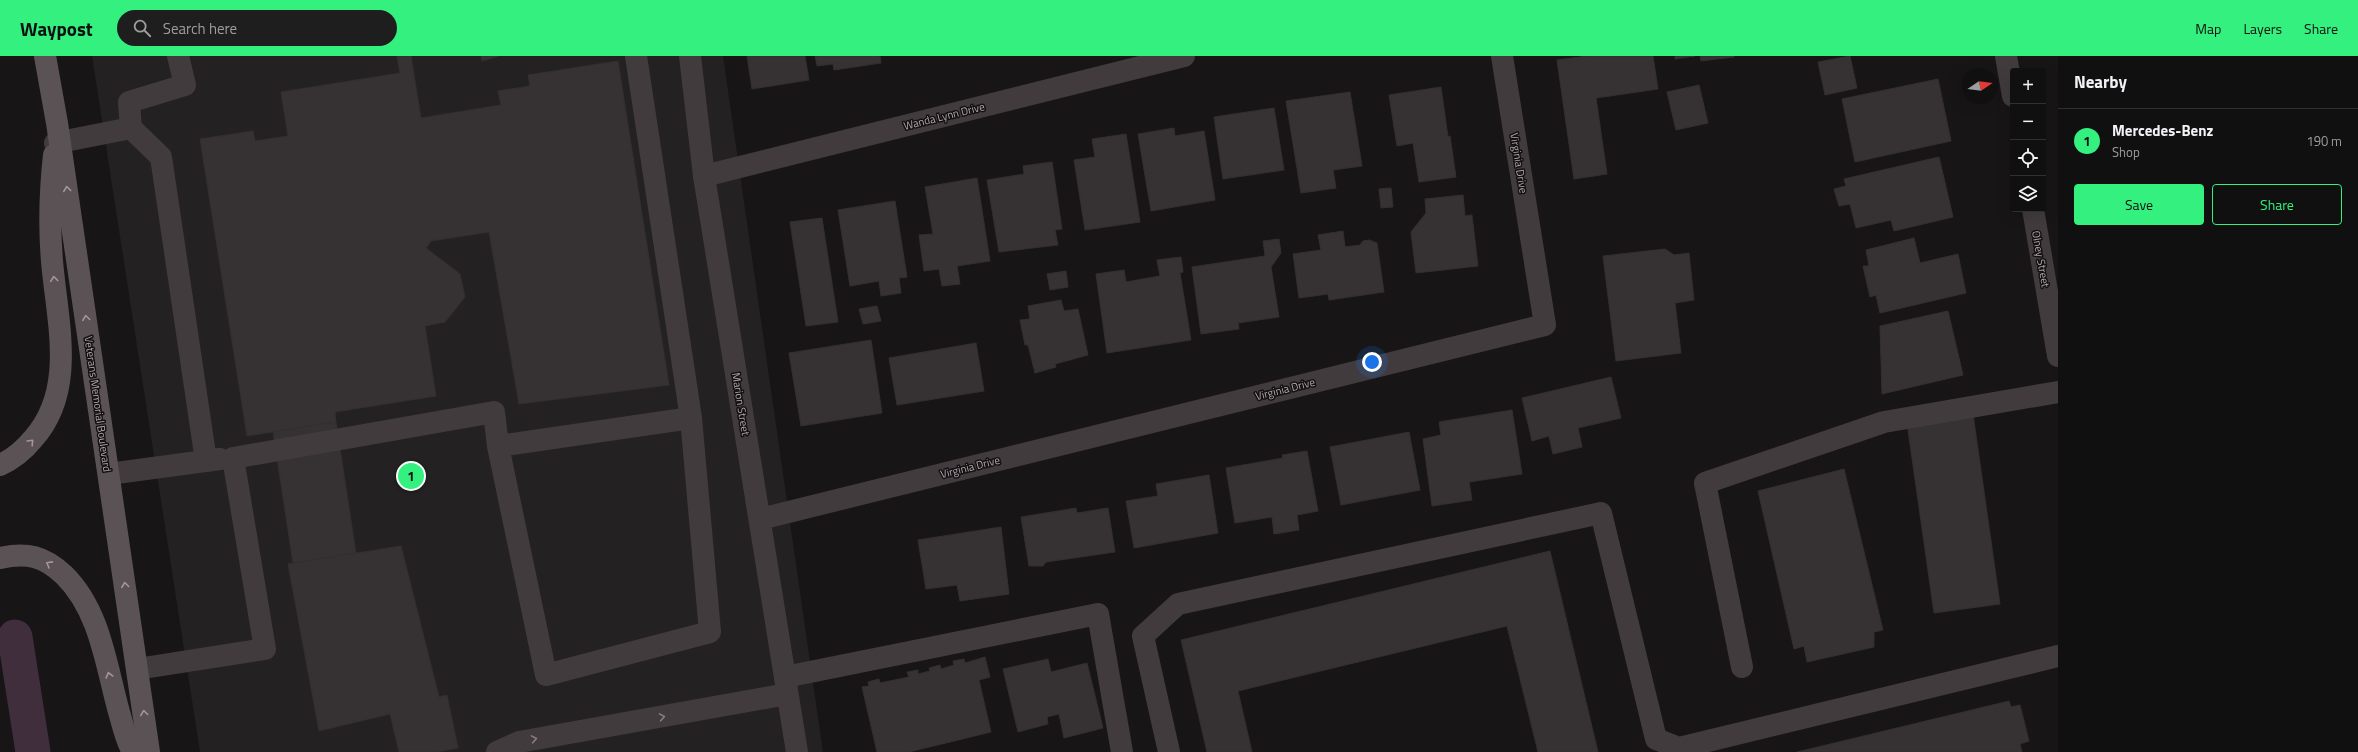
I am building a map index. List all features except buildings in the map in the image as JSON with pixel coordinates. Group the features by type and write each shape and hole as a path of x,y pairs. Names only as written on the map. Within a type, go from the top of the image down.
{"main road":[{"name":"Veterans Memorial Boulevard","path":"45,56 109,474 149,752"},
{"path":"0,465 11,460 47,424 57,398 62,349 52,260 49,197 57,137"},
{"path":"0,558 30,555 53,565 78,589 93,616 120,716 133,752"}],"street":[{"path":"178,56 185,85 129,102 131,128 161,157 206,461"},
{"path":"109,474 233,458 494,412 498,446 546,675 710,632 691,418 636,56"},
{"name":"Marion Street","path":"690,56 704,176 760,519 796,752"},
{"name":"Wanda Lynn Drive","path":"704,176 1184,56"},
{"name":"Virginia Drive","path":"760,519 1545,325 1502,56"},
{"path":"2006,56 2010,79"},
{"path":"57,137 131,128"},
{"name":"Olney Street","path":"2034,212 2058,356"},
{"path":"1742,667 1706,483 1884,422 2058,392"},
{"path":"498,446 691,418"},
{"path":"137,669 265,649 233,458"},
{"path":"1169,752 1143,636 1178,604 1601,513 1656,739 1679,748 2058,656"},
{"path":"497,752 519,742 786,686 1098,614 1122,752"}],"shaded area":[{"path":"92,56 723,56 823,752 200,752"}],"waterway":[{"path":"15,637 33,752"}],"place":[{"name":"Mercedes-Benz","path":"411,476"}]}
